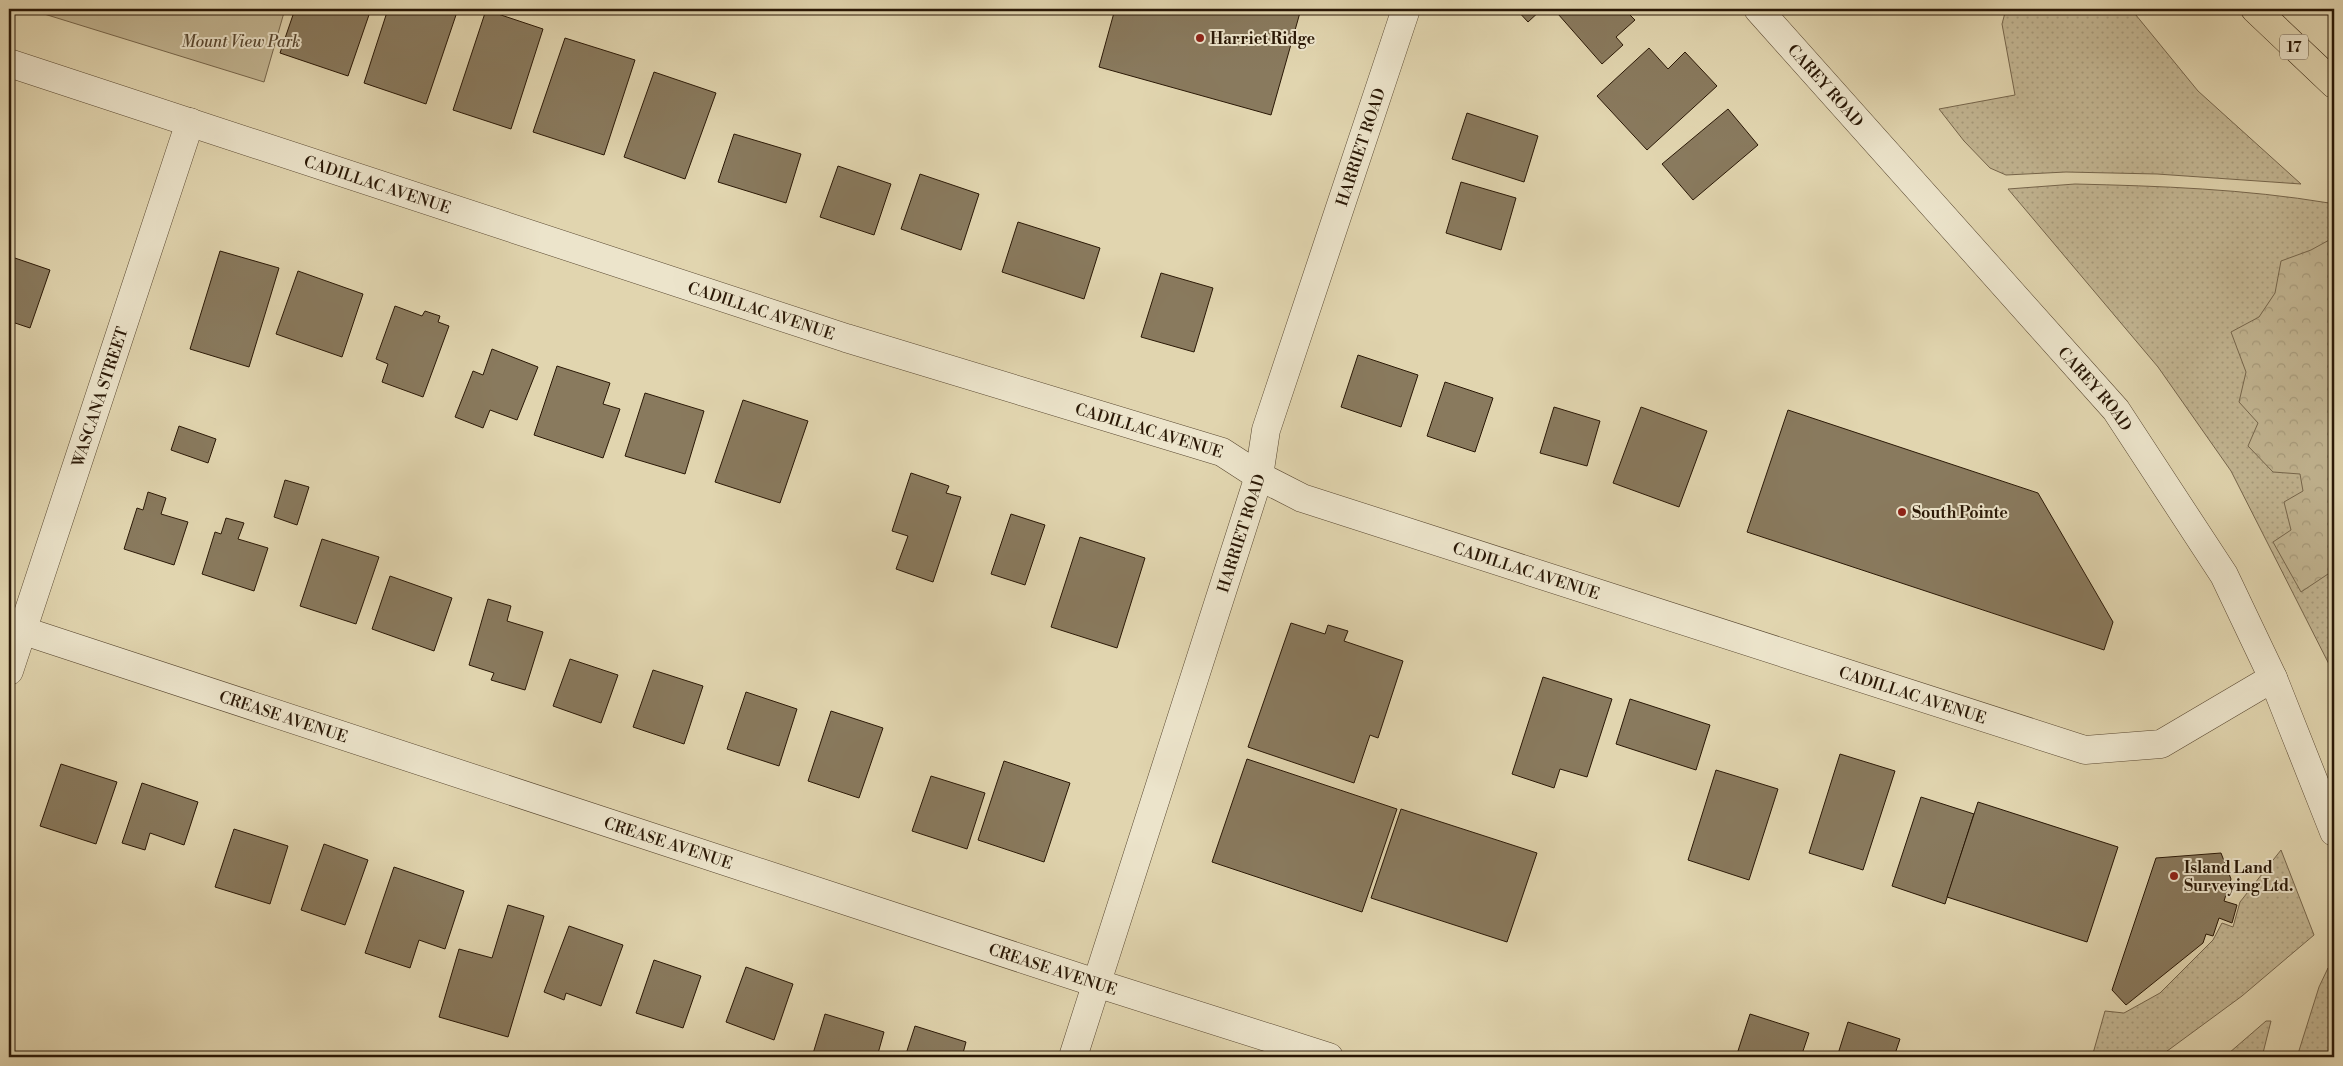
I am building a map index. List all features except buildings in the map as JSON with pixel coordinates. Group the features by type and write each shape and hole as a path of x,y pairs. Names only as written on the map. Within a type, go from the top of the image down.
{"highway":[{"name":"17","path":"2254,9 2331,79"}],"street":[{"name":"HARRIET ROAD","path":"1073,1057 1259,476 1266,430 1406,9"},
{"name":"CAREY ROAD","path":"1758,9 2116,410 2224,575 2273,678 2334,832"},
{"name":"CADILLAC AVENUE","path":"9,63 846,338 1222,452 1259,476 1311,501 2085,750 2161,744 2273,678"},
{"name":"WASCANA STREET","path":"9,670 16,628 190,122"},
{"name":"CREASE AVENUE","path":"16,628 1096,983 1329,1057"}],"green space":[{"name":"Mount View Park","path":"28,9 285,9 264,82"},
{"path":"2006,9 2131,9 2198,91 2301,184 2157,174 2066,172 2006,175 1990,168 1964,141 1939,109 2015,95 2002,24"},
{"path":"2075,184 2234,191 2329,203 2334,207 2334,674 2231,471 2158,367 2008,189"},
{"path":"2334,239 2334,570 2301,592 2273,542 2291,530 2284,502 2303,491 2300,474 2273,472 2248,446 2258,423 2239,402 2246,372 2231,332 2259,317 2275,293 2281,261 2311,250"},
{"path":"2281,850 2314,935 2242,996 2159,1057 2092,1057 2105,1011 2124,1013 2160,993 2213,940 2222,923 2233,927 2240,902"},
{"path":"2328,968 2334,984 2334,1057 2297,1057 2319,987"},
{"path":"2266,1021 2271,1021 2262,1057 2236,1057 2229,1053"}],"place":[{"name":"Harriet Ridge","path":"1200,38"},
{"name":"South Pointe","path":"1902,512"},
{"name":"Island Land Surveying Ltd.","path":"2174,876"}]}
